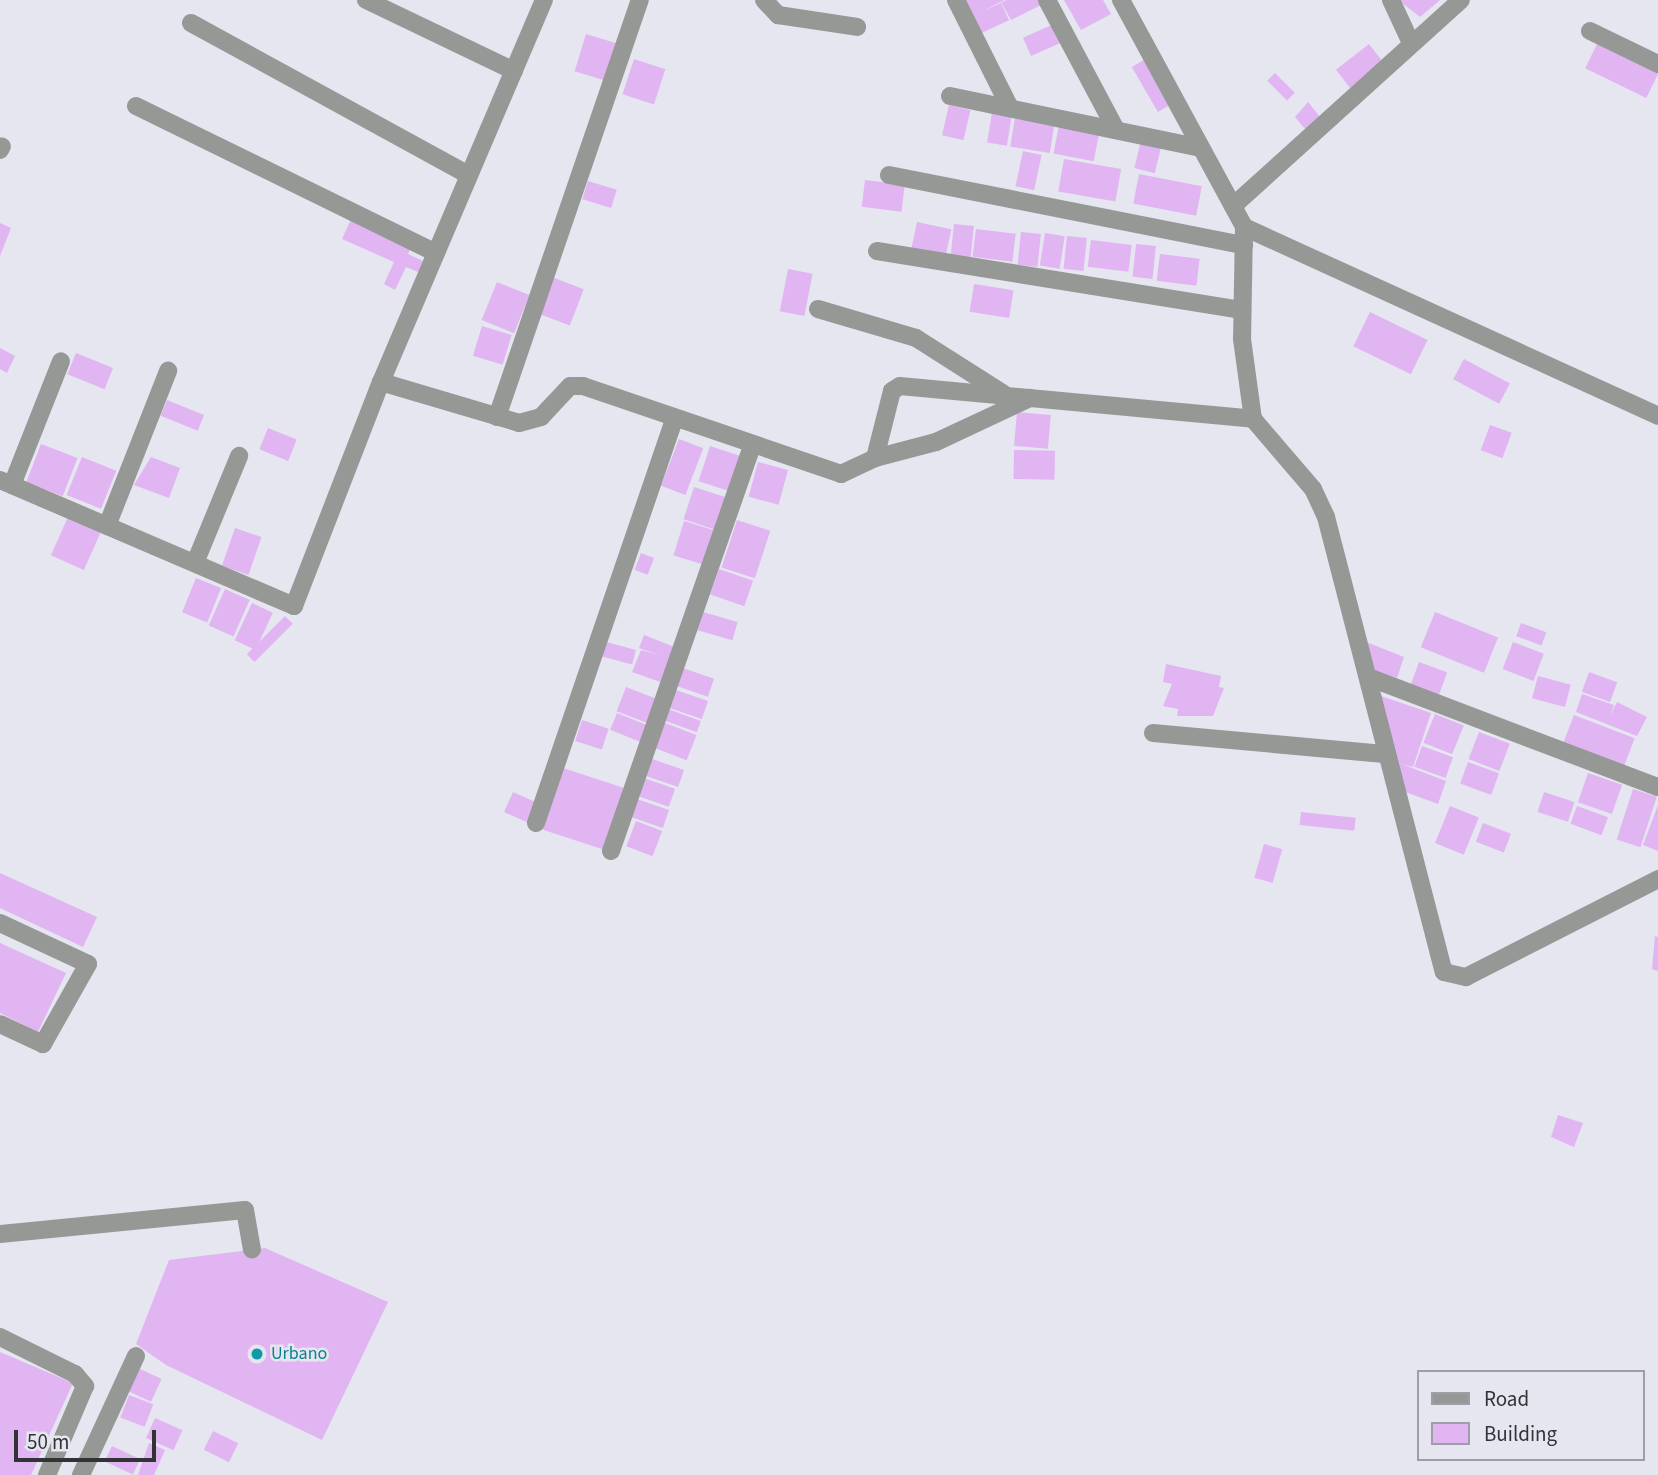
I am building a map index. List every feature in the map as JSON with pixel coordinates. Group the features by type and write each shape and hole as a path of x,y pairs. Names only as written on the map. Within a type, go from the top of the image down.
{"street":[{"path":"366,0 513,71"},
{"path":"61,361 6,483 294,606 381,383 544,0"},
{"path":"496,416 640,0"},
{"path":"764,0 778,15 858,27"},
{"path":"956,0 1010,108"},
{"path":"1047,0 1116,130"},
{"path":"1121,0 1244,226 1242,310 1253,419 1321,502 1368,677 1384,754 1441,965 1452,977 1466,977 1658,879"},
{"path":"1391,0 1410,41"},
{"path":"1233,206 1324,129 1410,41 1461,0"},
{"path":"191,23 469,176"},
{"path":"1590,31 1658,64"},
{"path":"950,96 1201,148"},
{"path":"136,106 436,253"},
{"path":"889,175 1244,245"},
{"path":"1244,226 1658,416"},
{"path":"877,251 1242,310"},
{"path":"818,309 916,338 1006,396"},
{"path":"107,526 168,371"},
{"path":"381,383 496,416 533,421 576,386 841,474 875,457 936,442 1030,398"},
{"path":"875,457 897,386 1253,419"},
{"path":"536,823 674,419"},
{"path":"611,851 752,446"},
{"path":"195,564 239,456"},
{"path":"1368,677 1658,787"},
{"path":"1153,733 1384,754"},
{"path":"0,923 88,964 43,1044 0,1024"},
{"path":"0,1234 245,1210 252,1249"},
{"path":"0,1338 75,1374 85,1386 47,1475"},
{"path":"81,1475 136,1356"}],"building":[{"path":"963,0 1004,0 973,17"},
{"path":"1039,0 1041,5 1011,20 1001,2"},
{"path":"1064,0 1103,0 1111,14 1081,30"},
{"path":"1398,0 1440,0 1420,17"},
{"path":"1001,3 1009,20 980,34 972,17"},
{"path":"1054,24 1062,42 1031,56 1023,38"},
{"path":"586,34 616,43 604,80 575,71"},
{"path":"1369,44 1384,63 1351,89 1336,70"},
{"path":"1597,44 1658,74 1646,98 1585,68"},
{"path":"634,59 665,69 654,104 623,94"},
{"path":"1144,60 1170,105 1158,112 1132,67"},
{"path":"1275,73 1295,93 1287,101 1267,81"},
{"path":"1308,102 1325,123 1311,136 1295,117"},
{"path":"949,105 970,110 963,140 942,135"},
{"path":"992,112 1012,115 1007,146 987,143"},
{"path":"1015,117 1055,123 1050,153 1010,147"},
{"path":"1059,125 1099,133 1094,161 1053,153"},
{"path":"1142,137 1162,142 1155,173 1134,168"},
{"path":"1023,151 1042,155 1034,190 1016,186"},
{"path":"1064,159 1121,169 1115,202 1058,191"},
{"path":"1139,174 1202,186 1196,216 1133,203"},
{"path":"865,180 905,185 901,212 862,207"},
{"path":"588,181 617,190 611,208 582,199"},
{"path":"352,217 412,245 408,254 423,261 418,272 406,267 395,290 384,284 394,262 342,239"},
{"path":"917,222 951,229 945,257 911,249"},
{"path":"0,223 11,228 0,256"},
{"path":"954,224 974,226 970,259 951,257"},
{"path":"976,229 1016,234 1012,262 973,257"},
{"path":"1021,232 1041,234 1037,267 1018,265"},
{"path":"1045,233 1065,236 1060,269 1040,266"},
{"path":"1067,236 1087,238 1083,271 1064,269"},
{"path":"1091,240 1132,245 1128,272 1088,267"},
{"path":"1136,244 1156,246 1152,279 1133,277"},
{"path":"1160,254 1200,259 1196,286 1157,281"},
{"path":"788,269 813,274 804,316 780,311"},
{"path":"552,277 584,289 570,326 538,313"},
{"path":"497,282 529,295 514,333 482,320"},
{"path":"974,284 1014,290 1009,318 970,312"},
{"path":"1370,312 1428,340 1411,374 1353,346"},
{"path":"482,326 512,335 503,365 473,356"},
{"path":"0,348 15,356 7,373 0,369"},
{"path":"76,353 113,368 104,389 67,374"},
{"path":"1464,359 1510,383 1499,404 1453,379"},
{"path":"167,400 204,415 198,431 161,416"},
{"path":"1017,412 1051,415 1048,449 1014,446"},
{"path":"1490,425 1512,433 1502,458 1481,450"},
{"path":"268,428 297,440 288,461 259,449"},
{"path":"679,439 703,448 685,495 661,486"},
{"path":"41,444 77,458 63,496 26,482"},
{"path":"710,446 740,456 729,491 699,481"},
{"path":"1014,450 1055,451 1054,480 1013,479"},
{"path":"82,457 116,471 101,509 67,495"},
{"path":"151,457 180,468 169,498 134,485"},
{"path":"758,462 788,470 779,505 749,497"},
{"path":"694,487 728,498 718,530 683,519"},
{"path":"68,517 101,532 84,570 51,555"},
{"path":"737,520 770,531 755,578 722,568"},
{"path":"684,521 717,531 706,565 673,555"},
{"path":"235,528 261,537 248,575 222,566"},
{"path":"641,553 654,558 648,575 635,570"},
{"path":"719,569 753,581 744,606 710,595"},
{"path":"196,578 221,588 207,622 182,612"},
{"path":"225,589 250,600 233,637 209,626"},
{"path":"252,603 273,613 256,650 235,640"},
{"path":"703,612 738,622 732,640 698,630"},
{"path":"1435,612 1498,637 1484,673 1421,647"},
{"path":"285,616 293,624 255,662 247,654"},
{"path":"1521,623 1546,632 1542,645 1516,636"},
{"path":"644,635 677,648 663,683 632,672 641,650 659,655 639,648"},
{"path":"606,642 636,650 632,665 602,656"},
{"path":"1366,642 1404,657 1397,678 1372,670"},
{"path":"1513,642 1544,654 1533,681 1503,669"},
{"path":"1419,662 1447,672 1439,696 1410,685"},
{"path":"1166,664 1221,676 1219,687 1224,688 1213,716 1177,716 1178,709 1163,706 1172,684 1163,682"},
{"path":"680,667 714,679 708,697 674,685"},
{"path":"1589,672 1617,682 1610,702 1582,692"},
{"path":"1538,676 1571,685 1565,707 1532,698"},
{"path":"626,687 658,699 648,723 617,711"},
{"path":"673,689 708,701 702,719 667,707"},
{"path":"1582,694 1614,705 1610,716 1617,702 1647,717 1637,736 1576,712"},
{"path":"1378,695 1431,713 1413,767 1390,761"},
{"path":"668,709 701,721 697,732 664,720"},
{"path":"617,713 647,725 640,742 610,730"},
{"path":"1435,714 1464,726 1452,754 1423,743"},
{"path":"1574,715 1635,738 1624,766 1563,743"},
{"path":"582,720 609,729 602,750 575,741"},
{"path":"660,721 696,735 687,760 650,746"},
{"path":"1479,732 1510,744 1499,771 1469,759"},
{"path":"1422,746 1453,757 1445,778 1414,767"},
{"path":"649,758 684,770 678,787 643,775"},
{"path":"1468,762 1499,773 1491,795 1460,784"},
{"path":"1399,763 1446,781 1438,804 1400,790"},
{"path":"563,768 626,788 606,850 543,830"},
{"path":"1588,773 1622,785 1612,814 1578,802"},
{"path":"641,777 675,789 669,807 635,795"},
{"path":"1633,789 1657,797 1640,847 1617,839"},
{"path":"513,792 538,803 529,823 504,812"},
{"path":"1544,792 1574,802 1568,822 1538,812"},
{"path":"634,798 669,810 663,828 628,816"},
{"path":"1658,805 1658,851 1643,845"},
{"path":"1450,806 1479,818 1464,855 1435,843"},
{"path":"1577,806 1608,817 1602,835 1571,824"},
{"path":"1301,812 1356,818 1354,831 1300,825"},
{"path":"636,821 662,831 652,856 626,846"},
{"path":"1483,823 1511,834 1504,852 1476,842"},
{"path":"1264,844 1282,849 1273,883 1254,878"},
{"path":"0,873 97,917 83,947 0,908"},
{"path":"1655,936 1658,937 1658,971 1652,969"},
{"path":"0,943 66,973 38,1032 0,1013"},
{"path":"1558,1115 1583,1123 1574,1147 1551,1137"},
{"name":"Urbano","path":"265,1248 388,1302 322,1440 166,1365 136,1344 169,1260"},
{"path":"0,1352 73,1383 31,1475 0,1475"},
{"path":"138,1368 162,1379 151,1402 127,1391"},
{"path":"129,1395 153,1404 145,1427 120,1417"},
{"path":"155,1418 182,1430 173,1450 146,1438"},
{"path":"213,1431 238,1443 229,1462 204,1450"},
{"path":"149,1443 165,1450 154,1475 138,1475"},
{"path":"112,1446 140,1459 133,1475 105,1461"}],"place":[{"name":"Urbano","path":"257,1354"}]}
